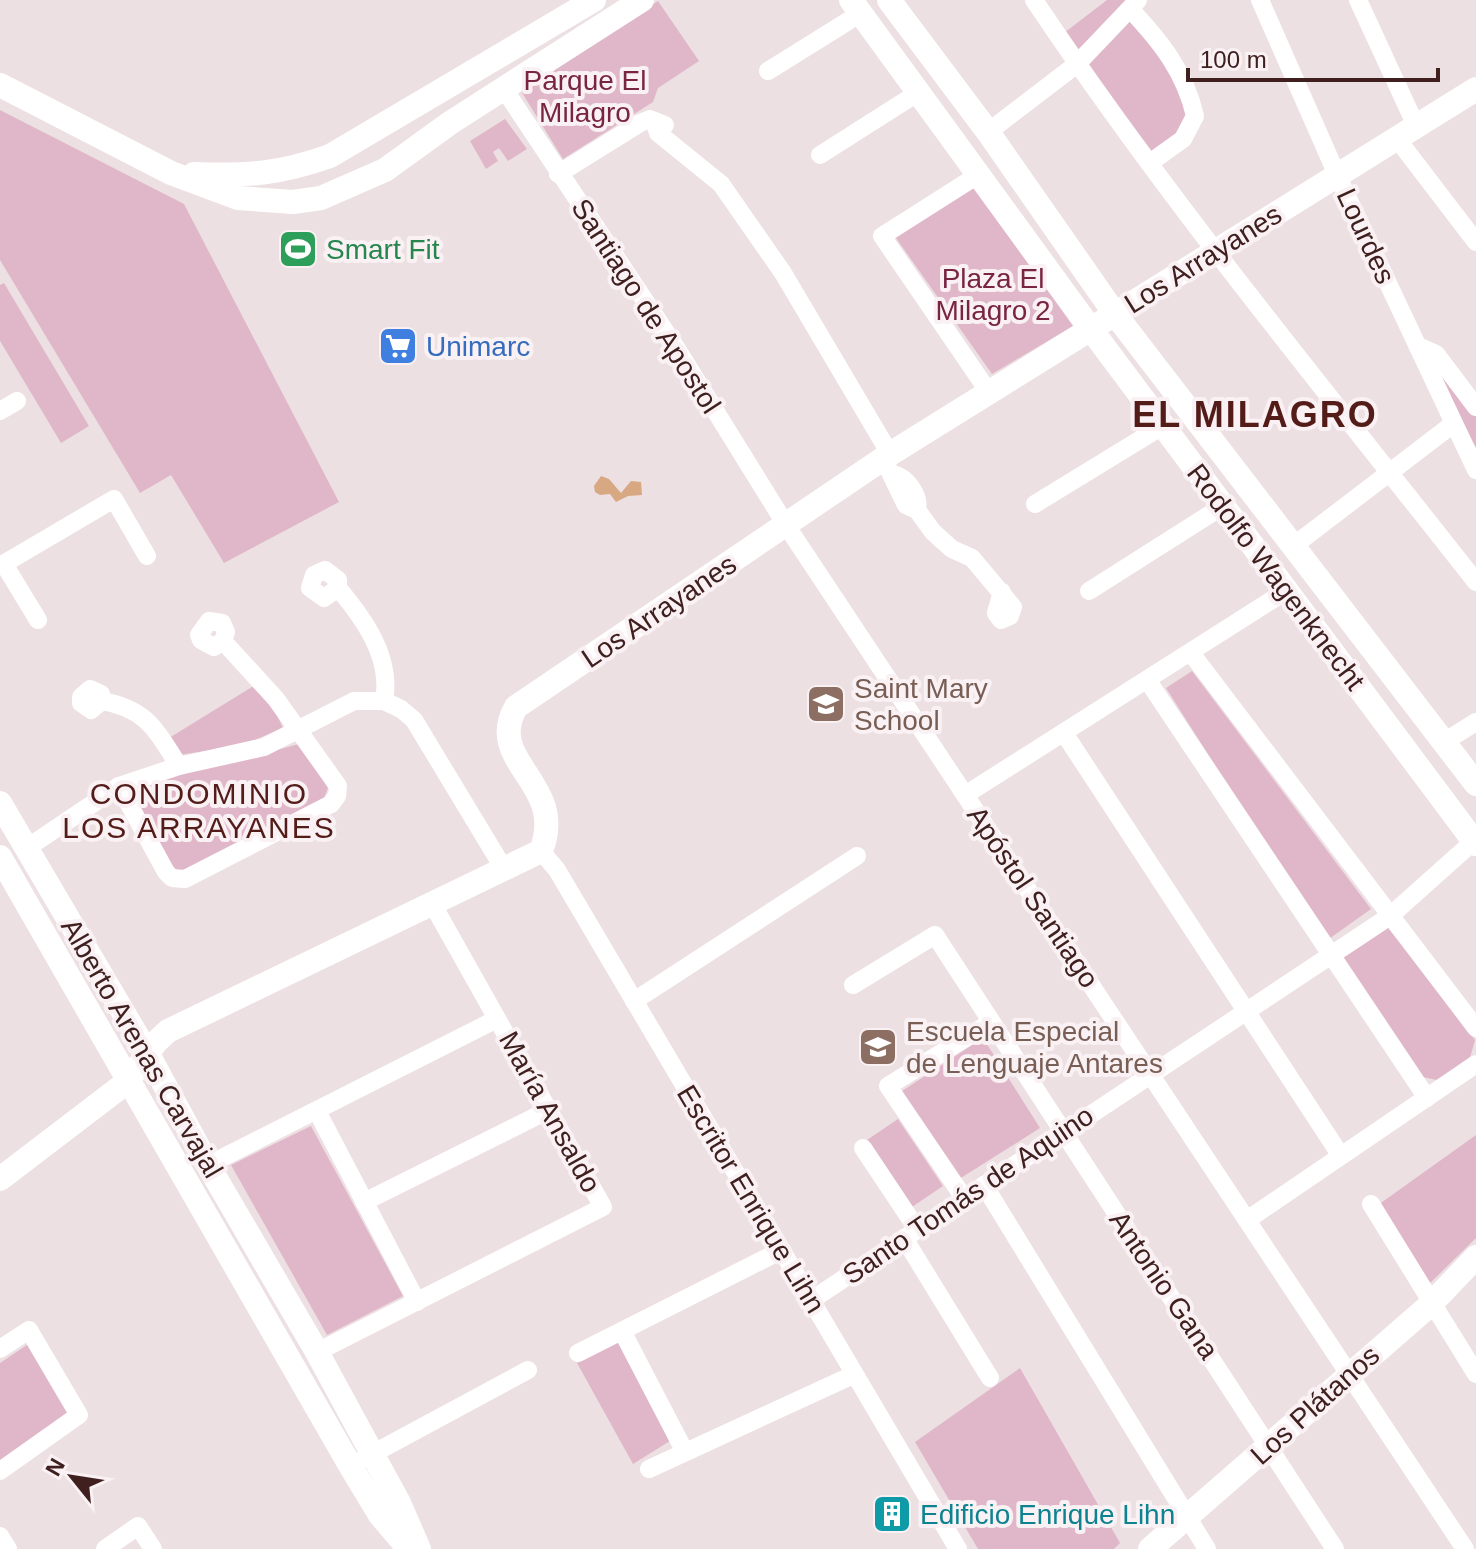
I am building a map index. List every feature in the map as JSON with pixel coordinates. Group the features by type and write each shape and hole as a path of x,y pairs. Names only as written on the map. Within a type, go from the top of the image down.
{"street":[{"path":"171,173 236,176 289,171 330,156 594,0"},
{"path":"0,85 171,173 238,198 266,202 321,198 385,170 642,0"},
{"name":"Rodolfo Wagenknecht","path":"889,0 988,132 1115,314 1476,784"},
{"path":"1034,0 1077,64 1216,250 1476,582"},
{"name":"Lourdes","path":"1260,0 1337,175 1476,470"},
{"path":"1358,0 1408,134 1476,242"},
{"path":"988,132 1077,64 1134,5 1167,48 1189,93 1195,116 1183,139 1151,162"},
{"path":"768,71 856,7"},
{"name":"Rodolfo Wagenknecht","path":"856,7 1090,328 1475,843"},
{"name":"Santiago de Apostol","path":"504,89 677,349 786,525"},
{"name":"Los Arrayanes","path":"541,851 549,820 546,804 511,749 510,718 516,707 786,525 889,462 988,391 1408,134 1476,89"},
{"path":"820,155 919,92"},
{"path":"558,174 650,119 658,133 690,161 704,167 721,184 783,273 889,462 893,483 906,505 917,510 933,532 952,549 972,558 1002,592"},
{"path":"978,175 882,236 988,391"},
{"path":"1418,346 1436,354 1476,407"},
{"path":"0,411 17,401"},
{"path":"1292,547 1453,424"},
{"path":"1035,504 1164,425"},
{"path":"38,620 2,565 114,499 147,556"},
{"path":"1089,591 1223,506"},
{"name":"Apóstol Santiago","path":"786,525 1349,1374 1467,1541"},
{"path":"338,588 382,652 387,684 384,701"},
{"path":"965,795 1286,591"},
{"path":"119,786 166,872 172,878 185,879 331,804 337,796 338,786 262,682 223,641"},
{"path":"1191,653 1476,1028"},
{"path":"1148,681 1427,1098"},
{"path":"102,701 128,705 142,716 179,766"},
{"path":"27,848 119,786 179,766 264,747 354,701 384,701 414,720 504,869"},
{"path":"1444,742 1476,722"},
{"path":"1064,733 1341,1156"},
{"name":"Alberto Arenas Carvajal","path":"0,803 149,1056 208,1165 317,1352 374,1454 419,1549"},
{"name":"Santo Tomás de Aquino","path":"813,1299 1390,916 1475,843"},
{"path":"0,1179 127,1082 149,1056 156,1042 168,1031 541,851"},
{"name":"Escritor Enrique Lihn","path":"541,851 557,870 958,1549"},
{"path":"634,1001 857,856"},
{"name":"Alberto Arenas Carvajal","path":"0,857 351,1467 380,1515 409,1549"},
{"name":"María Ansaldo","path":"317,1352 603,1207 433,905"},
{"name":"Antonio Gana","path":"853,985 935,935 1335,1549"},
{"path":"208,1165 497,1019"},
{"path":"964,1198 888,1086 991,1022"},
{"path":"1247,1220 1476,1064"},
{"path":"364,1202 549,1110"},
{"path":"317,1111 417,1302"},
{"path":"863,1148 990,1378"},
{"path":"984,1185 1207,1549"},
{"path":"1371,1204 1430,1305 1476,1374"},
{"path":"578,1353 780,1251"},
{"name":"Los Plátanos","path":"1150,1549 1430,1305 1476,1257"},
{"path":"258,1305 282,1293"},
{"path":"0,1349 29,1330 79,1415 0,1471"},
{"path":"622,1331 685,1452"},
{"path":"351,1467 528,1370"},
{"path":"649,1469 853,1375"},
{"path":"105,1549 138,1526 153,1549"},
{"path":"0,1536 8,1549"}],"green space":[{"path":"1107,0 1130,0 1078,54 1064,33"},
{"name":"Parque El Milagro","path":"658,1 699,61 658,88 653,102 563,159 519,88"},
{"path":"1133,17 1162,52 1188,115 1178,135 1153,153 1085,64"},
{"path":"0,110 184,204 339,502 224,563 171,475 140,493 0,260"},
{"path":"505,119 527,149 508,161 499,148 493,152 498,161 486,169 470,141"},
{"name":"Plaza El Milagro 2","path":"972,185 1073,326 992,374 896,238 897,231"},
{"path":"4,283 89,426 61,443 0,341 0,285"},
{"path":"1434,364 1476,416 1476,448"},
{"path":"1192,671 1371,909 1326,941 1166,688"},
{"path":"257,684 272,704 283,728 243,745 179,755 169,738"},
{"path":"302,743 328,788 324,798 186,874 172,869 130,795 190,770"},
{"path":"1385,924 1475,1040 1470,1058 1437,1080 1418,1076 1341,955"},
{"path":"983,1038 1040,1128 956,1181 902,1091"},
{"path":"898,1119 943,1186 906,1211 861,1144"},
{"path":"311,1126 403,1296 327,1335 231,1165"},
{"path":"1476,1135 1476,1238 1426,1287 1378,1205"},
{"path":"620,1341 670,1441 633,1464 577,1363"},
{"path":"27,1345 71,1420 0,1467 0,1363"},
{"path":"1020,1368 1120,1543 1114,1549 978,1549 915,1442"}],"shaded area":[{"path":"601,476 609,479 621,493 631,481 641,482 642,495 628,496 616,502 610,494 600,495 595,492 594,486"}],"place":[{"name":"Smart Fit","path":"298,249"},
{"name":"Unimarc","path":"398,346"},
{"name":"Saint Mary School","path":"826,704"},
{"name":"Escuela Especial de Lenguaje Antares","path":"878,1047"},
{"name":"Edificio Enrique Lihn","path":"892,1514"}],"district":[{"name":"EL MILAGRO","path":"1255,414"},
{"name":"CONDOMINIO LOS ARRAYANES","path":"199,810"}]}
